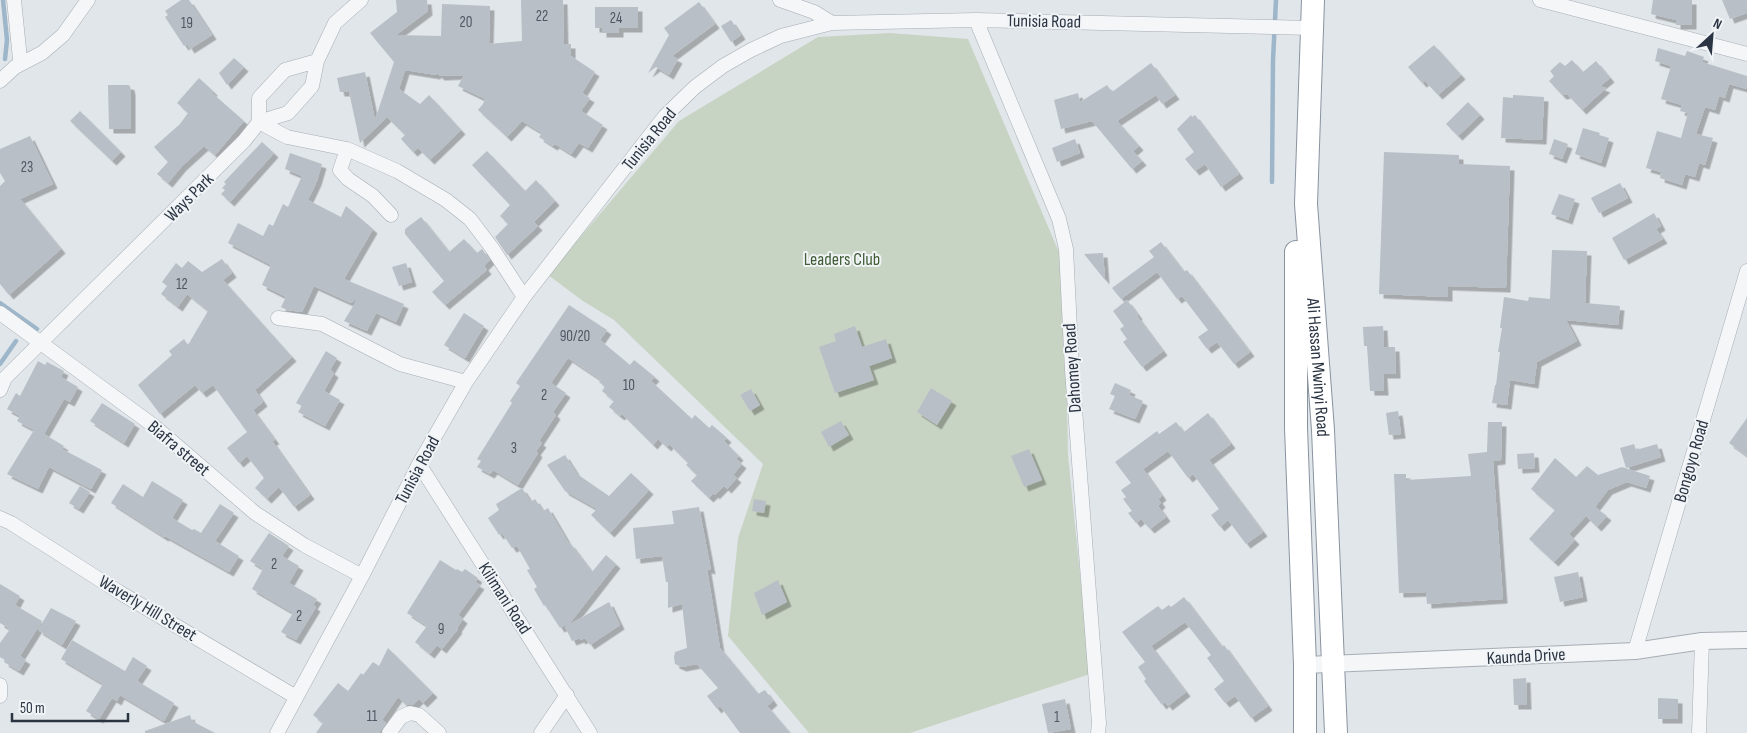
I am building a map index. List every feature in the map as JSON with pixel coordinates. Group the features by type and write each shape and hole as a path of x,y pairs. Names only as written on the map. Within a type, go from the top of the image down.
{"highway":[{"name":"Ali Hassan Mwinyi Road","path":"1305,0 1308,28 1306,204 1323,430 1346,664 1336,733"},
{"name":"Ali Hassan Mwinyi Road","path":"1305,733 1305,665 1296,428 1296,200 1308,28 1313,0"}],"street":[{"path":"14,0 20,59 25,62"},
{"path":"0,81 15,67 42,53 63,36 88,0"},
{"path":"259,122 288,113 312,86 317,61 335,23 361,0"},
{"path":"780,0 814,12 832,23"},
{"path":"1540,0 1747,54"},
{"name":"Tunisia Road","path":"277,733 362,576 419,464 466,382 524,297 665,116 694,87 723,66 781,36 832,23 976,20 1308,28"},
{"name":"Dahomey Road","path":"976,20 1059,219 1066,249 1072,370 1099,723 1098,733"},
{"path":"259,122 259,98 285,70 317,61"},
{"path":"259,122 287,137 347,149 397,171 446,200 470,219 492,248 524,297"},
{"name":"Ways Park","path":"0,390 5,378 244,141 259,122"},
{"path":"347,149 340,170 348,179 373,196 391,215"},
{"name":"Bongoyo Road","path":"1635,651 1747,271"},
{"name":"Biafra street","path":"0,313 154,426 256,513 304,545 362,576"},
{"path":"278,318 322,324 400,364 466,382"},
{"name":"Kilimani Road","path":"419,464 590,733"},
{"name":"Waverly Hill Street","path":"0,518 11,523 119,592 296,697"},
{"name":"Kaunda Drive","path":"1305,665 1635,651 1702,642 1747,640"},
{"path":"1699,733 1702,642"},
{"path":"0,685 0,696"},
{"path":"541,733 566,695"},
{"path":"389,733 401,717 410,713 419,715 439,733"}],"green space":[{"name":"Leaders Club","path":"890,33 968,39 1064,264 1068,455 1090,674 910,733 809,733 728,636 738,538 763,464 614,320 583,301 548,275 679,121 818,37"}],"building":[{"path":"181,0 189,0 212,35 190,49 187,44 184,46 165,17 168,15 165,11"},
{"path":"396,0 427,0 428,11 396,35 441,36 442,4 490,6 489,44 522,41 521,0 563,0 564,44 571,44 571,56 595,72 582,93 590,98 581,111 603,125 588,148 579,143 571,154 539,137 542,133 522,121 507,137 478,110 485,99 458,86 464,75 440,76 437,73 436,75 405,70 399,89 420,104 429,95 461,130 430,160 418,148 413,152 401,139 405,135 387,117 360,143 349,92 340,92 337,78 365,72 375,120 394,62 370,33 397,12"},
{"path":"1653,0 1692,0 1692,25 1676,25 1676,20 1651,14"},
{"path":"1722,0 1747,0 1747,13 1730,19"},
{"path":"699,2 715,24 672,56 678,59 669,75 656,67 648,73 669,35 664,28"},
{"path":"595,7 638,7 638,28 619,28 619,33 602,33 602,28 595,28"},
{"path":"731,20 741,35 731,42 721,26"},
{"path":"1434,45 1461,75 1438,95 1425,81 1422,83 1408,67"},
{"path":"1658,48 1685,56 1687,51 1704,57 1702,62 1747,76 1747,89 1729,84 1725,98 1719,96 1715,110 1705,107 1696,134 1713,138 1705,165 1699,163 1695,177 1685,174 1682,185 1660,178 1661,172 1646,168 1657,131 1681,138 1688,113 1680,111 1682,105 1661,99 1671,66 1655,61"},
{"path":"234,58 244,67 227,85 219,73"},
{"path":"1572,60 1583,72 1596,61 1610,78 1600,86 1606,88 1582,110 1567,94 1562,95 1549,81 1554,76 1550,71 1560,62 1565,66"},
{"path":"1151,63 1175,95 1162,104 1156,95 1117,121 1139,146 1133,151 1142,161 1132,169 1092,121 1061,129 1054,100 1078,93 1080,102 1107,85 1112,92"},
{"path":"199,78 213,91 212,93 244,121 215,155 204,146 182,166 168,183 157,174 168,162 154,147 180,124 188,113 177,103"},
{"path":"108,85 130,86 131,129 109,129"},
{"path":"1513,95 1544,97 1542,140 1501,138 1503,97 1513,98"},
{"path":"1468,102 1480,115 1458,136 1446,124"},
{"path":"80,111 121,152 112,161 70,121"},
{"path":"1191,115 1192,117 1195,115 1239,174 1221,187 1205,164 1195,171 1185,159 1194,152 1177,129"},
{"path":"1583,128 1609,138 1601,163 1575,154"},
{"path":"30,136 53,184 20,199 61,249 9,295 0,284 0,186 5,181 0,173 0,149"},
{"path":"1075,139 1080,153 1057,162 1052,148"},
{"path":"1554,139 1568,144 1562,159 1549,154"},
{"path":"262,142 274,153 230,202 221,194 225,190 222,188 226,184 224,182"},
{"path":"487,151 525,191 536,180 555,201 534,222 538,226 507,255 495,237 508,224 500,216 510,205 472,165"},
{"path":"1384,152 1459,155 1459,164 1510,166 1506,288 1448,286 1448,297 1379,294"},
{"path":"290,153 322,164 317,181 308,200 341,217 346,206 373,229 344,279 404,304 396,322 376,313 367,331 344,321 358,298 351,303 314,286 302,312 287,310 281,307 286,297 262,285 271,265 228,243 238,223 263,236 269,224 273,226 283,204 288,207 302,176 285,169"},
{"path":"1620,183 1628,198 1599,213 1591,198"},
{"path":"1559,194 1575,199 1568,220 1551,214"},
{"path":"1654,213 1661,226 1656,229 1663,239 1624,260 1612,238"},
{"path":"421,217 449,252 464,239 477,253 482,249 490,260 484,266 487,270 445,305 432,292 444,281 405,234 405,229"},
{"path":"1161,242 1184,272 1187,270 1250,352 1234,364 1217,342 1207,349 1198,337 1208,330 1182,296 1177,299 1157,272 1121,299 1112,288 1154,257 1149,251"},
{"path":"1552,250 1587,251 1585,303 1620,306 1618,325 1566,320 1577,341 1537,362 1534,384 1510,380 1507,405 1492,403 1500,352 1498,352 1504,297 1528,301 1529,297 1550,299"},
{"path":"1103,253 1105,280 1084,254"},
{"path":"222,259 232,273 223,280 292,357 255,390 263,402 253,410 275,440 272,441 310,495 294,507 279,487 267,499 255,488 264,478 247,456 239,463 227,448 247,432 213,385 202,393 195,385 160,414 138,385 172,355 169,351 184,339 188,345 208,311 187,294 178,307 161,294 167,286 162,282 176,263 182,268 188,261 202,272"},
{"path":"406,263 412,282 399,286 392,267"},
{"path":"1127,300 1163,351 1142,367 1123,342 1127,339 1120,329 1124,326 1113,311"},
{"path":"569,305 607,330 600,340 630,365 634,360 655,377 651,381 692,419 695,415 709,428 712,425 727,438 724,441 739,456 736,459 742,464 733,475 737,478 727,489 724,486 709,498 691,481 697,475 669,444 667,447 658,439 653,445 622,414 620,416 609,407 614,401 602,391 605,387 599,382 601,380 568,358 551,383 566,393 553,412 556,415 539,441 542,443 536,451 538,453 518,485 493,470 490,474 477,467 481,461 477,459 512,403 510,401 520,386 516,383"},
{"path":"464,313 484,326 465,358 444,345"},
{"path":"855,326 862,347 886,339 892,358 869,366 874,380 835,393 819,347 836,341 834,334"},
{"path":"1383,326 1384,347 1395,347 1396,374 1383,374 1384,391 1370,391 1367,346 1364,346 1363,327"},
{"path":"326,351 337,358 330,370 334,373 324,391 340,400 325,426 298,412 302,406 296,403"},
{"path":"38,361 45,365 47,362 64,371 61,377 78,387 70,402 64,399 44,434 64,446 62,449 102,470 91,489 49,467 38,489 7,474 34,430 17,421 20,416 7,409 16,393 20,396"},
{"path":"1115,383 1131,390 1129,395 1143,401 1135,419 1109,409 1115,396 1110,394"},
{"path":"931,388 952,401 937,425 917,412"},
{"path":"751,389 760,405 750,411 740,395"},
{"path":"102,403 135,424 124,443 90,421"},
{"path":"1398,411 1401,434 1389,435 1386,413"},
{"path":"1208,413 1231,444 1209,460 1263,532 1246,544 1228,520 1220,527 1211,515 1219,509 1193,474 1188,478 1168,451 1143,469 1162,496 1158,499 1161,503 1158,506 1166,517 1150,529 1141,519 1136,523 1128,513 1132,511 1123,499 1126,497 1121,490 1131,483 1115,462 1157,431 1159,434 1176,422 1184,432"},
{"path":"1747,418 1747,456 1729,443"},
{"path":"841,421 849,435 829,447 821,432"},
{"path":"1488,422 1502,422 1501,460 1493,461 1503,599 1427,604 1426,592 1399,593 1394,474 1406,474 1406,480 1471,476 1468,454 1487,452"},
{"path":"1634,444 1636,450 1657,444 1661,457 1626,468 1620,448"},
{"path":"1029,449 1042,480 1024,487 1011,456"},
{"path":"1534,453 1535,468 1518,469 1517,454"},
{"path":"565,455 577,474 609,496 631,473 649,490 610,533 591,515 597,509 565,491 547,465"},
{"path":"1555,458 1576,477 1587,466 1598,475 1622,467 1650,476 1646,488 1627,482 1608,490 1595,507 1607,516 1597,527 1586,516 1569,534 1575,540 1554,562 1529,539 1555,510 1531,489"},
{"path":"152,481 183,500 172,518 192,530 194,529 201,533 220,504 234,513 215,541 239,556 229,572 164,537 111,503 123,484 143,497"},
{"path":"80,486 90,492 79,509 69,503"},
{"path":"522,488 531,502 535,499 543,511 548,508 569,544 592,572 606,555 616,564 570,623 560,628 534,589 537,587 527,570 530,569 517,546 512,548 502,533 499,535 488,518 499,510 496,504"},
{"path":"754,499 766,501 764,513 752,511"},
{"path":"699,507 711,570 707,569 720,648 758,694 765,690 773,701 767,706 790,733 740,733 720,706 717,709 707,696 718,688 697,664 682,667 675,664 675,652 687,648 682,604 668,608 668,582 666,582 662,556 636,559 633,528 674,524 672,511"},
{"path":"269,533 289,546 282,556 299,566 289,583 317,599 313,605 316,607 296,640 281,632 293,613 252,589 263,569 250,561"},
{"path":"440,560 456,570 462,572 465,569 478,578 475,582 480,585 458,615 463,619 458,629 442,649 437,645 430,654 415,642 427,626 407,613"},
{"path":"1578,572 1583,597 1560,602 1554,577"},
{"path":"778,580 787,602 762,615 754,593"},
{"path":"0,584 20,596 15,605 42,621 20,656 26,660 19,671 4,662 5,660 0,657 0,643 10,629 0,623"},
{"path":"1184,597 1222,647 1224,645 1268,706 1251,718 1235,696 1225,703 1214,689 1224,681 1207,658 1211,655 1185,622 1151,646 1186,692 1168,706 1165,702 1162,705 1144,681 1146,679 1138,667 1145,662 1122,632 1158,606 1162,610 1169,605 1171,607"},
{"path":"609,602 620,625 590,645 585,638 572,641 565,627"},
{"path":"51,608 76,621 62,645 38,630"},
{"path":"72,640 125,671 133,657 147,666 137,681 174,703 164,721 120,695 117,701 112,698 99,719 86,711 103,684 61,659"},
{"path":"388,648 433,693 423,703 419,699 413,705 406,705 398,697 382,720 386,723 379,733 316,733 323,723 313,715 338,683 348,691 361,673 363,675 373,662 379,666"},
{"path":"1526,678 1527,705 1514,705 1513,679"},
{"path":"1658,698 1678,699 1678,719 1658,719"},
{"path":"1065,699 1071,729 1048,733 1042,704"},
{"path":"190,715 192,721 215,733 145,733 145,731"}],"waterway":[{"path":"3,0 7,40 5,59"},
{"path":"1272,182 1273,60 1276,0"},
{"path":"0,303 37,329"},
{"path":"0,364 16,341"}]}
